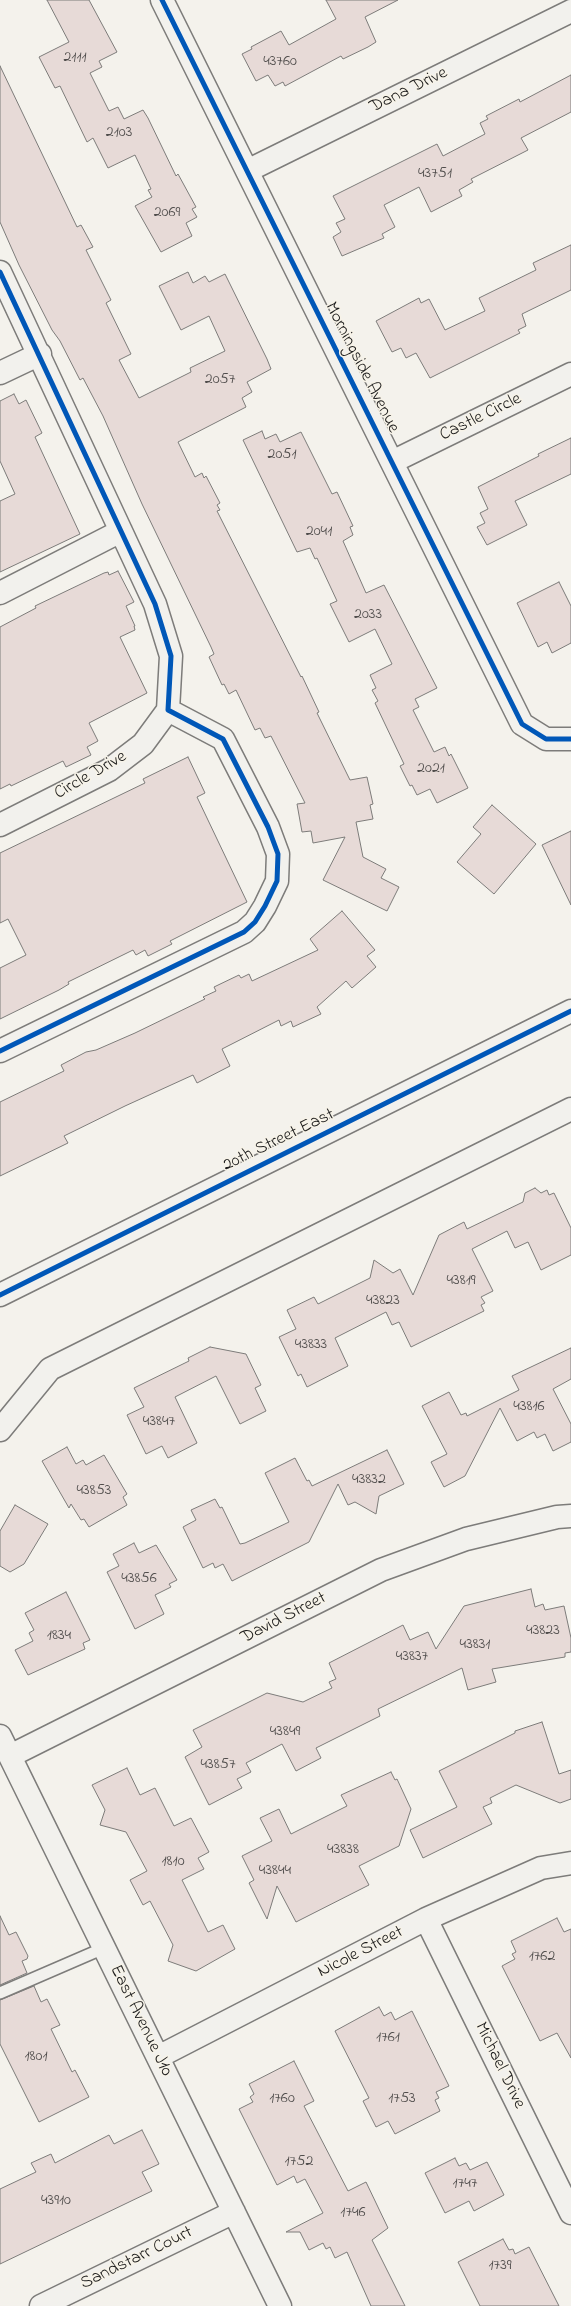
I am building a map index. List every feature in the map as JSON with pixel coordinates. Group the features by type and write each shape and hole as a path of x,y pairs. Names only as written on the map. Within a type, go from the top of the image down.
{"street":[{"name":"Morningside Avenue","path":"162,0 522,724 546,739 571,738"},
{"name":"Dana Drive","path":"247,171 571,11"},
{"path":"0,272 40,354 155,604 171,656 168,710 223,739 268,827 278,854 277,881 265,906 255,922 244,932 0,1051"},
{"path":"0,373 40,354"},
{"name":"Castle Circle","path":"392,462 571,374"},
{"path":"0,593 121,531"},
{"name":"Circle Drive","path":"0,825 109,770 143,744 168,710"},
{"name":"20th Street East","path":"0,1295 571,1011"},
{"path":"0,1430 50,1369 571,1109"},
{"name":"David Street","path":"10,1756 381,1570 466,1539 571,1516"},
{"name":"East Avenue J10","path":"0,1736 280,2306"},
{"name":"Nicole Street","path":"158,2057 426,1919 541,1868 571,1863"},
{"name":"Michael Drive","path":"426,1919 571,2212"},
{"name":"Sandstarr Court","path":"41,2306 234,2212"}],"lane":[{"path":"0,1993 104,1948"}],"building":[{"path":"47,0 89,0 117,52 99,61 102,67 90,73 109,111 118,107 124,119 143,110 176,176 178,174 196,207 192,209 197,217 186,223 192,236 161,252 135,206 152,197 148,190 151,189 135,155 108,168 93,138 87,142 60,86 55,88 39,57 69,42"},
{"path":"326,0 398,0 365,17 376,42 368,47 343,59 341,56 285,86 283,82 275,86 268,75 256,81 242,54 252,49 251,47 281,31 289,45 336,19"},
{"path":"0,66 77,227 81,225 93,247 86,250 111,300 106,303 131,354 119,360 139,398 191,372 190,368 225,351 209,316 181,330 159,286 188,272 193,283 205,276 209,282 225,274 267,359 271,369 247,382 252,392 242,398 246,407 178,442 195,477 202,473 204,478 206,476 220,503 217,505 220,510 217,511 301,677 302,676 319,712 317,713 350,780 367,777 373,804 370,805 373,819 356,822 363,857 386,869 381,878 399,887 387,911 323,880 345,837 313,843 311,831 302,832 297,804 305,803 271,736 265,738 260,728 255,730 236,690 229,694 224,684 222,685 209,657 214,654 211,647 142,504 103,416 83,378 80,380 60,341 52,330 19,265 0,222"},
{"path":"571,75 571,112 521,138 528,150 471,179 473,182 459,190 462,196 431,212 419,187 384,205 395,227 382,234 384,238 342,256 333,237 341,232 336,223 345,219 333,196 437,144 443,156 485,134 480,123 488,119 486,116 519,99 520,102"},
{"path":"571,245 571,290 522,314 526,326 518,330 520,333 430,378 416,353 406,358 401,348 392,352 376,321 419,298 421,303 429,299 445,330 485,311 479,298 536,270 533,263"},
{"path":"14,394 19,404 26,400 42,433 35,437 80,534 0,572 0,501 15,494 0,461 0,401"},
{"path":"262,431 265,439 276,434 280,442 301,432 332,494 337,492 353,526 350,527 353,535 343,541 366,593 384,585 437,688 415,699 419,707 413,710 434,752 445,747 449,756 451,754 468,788 437,803 430,789 417,795 412,785 410,786 400,766 404,764 375,703 378,701 372,690 376,688 370,675 392,664 375,629 349,642 330,604 337,601 317,558 315,559 310,548 297,552 243,440"},
{"path":"571,438 571,474 515,501 527,525 487,545 477,527 485,523 480,513 488,509 478,487 539,456 538,454"},
{"path":"118,571 134,602 126,606 135,626 135,630 120,637 147,693 89,723 98,741 87,747 91,755 66,767 63,761 11,786 10,784 0,789 0,627 36,608 35,606 104,573 108,572 109,575"},
{"path":"559,582 571,606 571,643 552,653 547,642 538,647 517,603"},
{"path":"188,757 205,793 197,797 247,902 170,941 172,944 148,956 145,950 136,955 133,950 68,982 69,984 59,990 0,1019 0,968 26,955 8,919 0,923 0,853 145,783 143,779"},
{"path":"492,805 536,844 494,894 457,862 481,834 473,827"},
{"path":"571,831 571,905 542,845"},
{"path":"342,911 375,950 367,956 376,967 352,988 346,981 317,1007 321,1014 293,1027 291,1021 281,1026 279,1020 222,1049 230,1066 197,1083 193,1075 125,1106 64,1136 68,1143 0,1176 0,1102 64,1071 61,1065 86,1052 96,1050 135,1033 205,999 203,997 216,991 214,987 239,975 241,978 249,974 252,981 318,950 310,939"},
{"path":"535,1188 541,1193 547,1190 549,1195 554,1193 571,1228 571,1255 541,1270 528,1242 515,1248 507,1231 472,1249 493,1291 481,1297 485,1303 481,1305 484,1311 411,1347 399,1322 392,1325 386,1312 335,1338 348,1366 307,1387 301,1374 298,1376 279,1337 296,1329 287,1310 314,1297 318,1304 370,1278 374,1260 393,1273 400,1269 413,1295 439,1235 464,1222 467,1229 523,1202 525,1193"},
{"path":"210,1347 246,1354 261,1385 255,1388 266,1411 240,1424 216,1376 175,1397 197,1443 168,1458 162,1446 146,1454 127,1415 144,1407 134,1388 189,1361 188,1358"},
{"path":"571,1348 571,1379 553,1389 571,1424 571,1442 553,1451 545,1434 537,1438 534,1432 517,1441 500,1408 465,1476 444,1487 431,1462 447,1454 422,1406 449,1392 461,1415 466,1413 467,1416 519,1390 512,1376"},
{"path":"67,1447 76,1464 83,1460 86,1465 104,1455 127,1494 123,1497 127,1505 89,1527 84,1519 81,1520 71,1504 69,1508 42,1461"},
{"path":"387,1450 404,1484 379,1496 376,1514 355,1502 348,1505 338,1484 309,1542 232,1581 223,1564 215,1568 213,1563 203,1568 183,1527 196,1520 191,1510 215,1499 220,1508 222,1507 240,1544 245,1543 289,1522 265,1473 295,1458 307,1481 309,1480 312,1486"},
{"path":"15,1505 48,1524 24,1564 10,1572 0,1566 0,1531"},
{"path":"134,1543 139,1553 156,1545 177,1580 169,1584 171,1587 155,1595 164,1614 135,1629 107,1572 119,1566 113,1554"},
{"path":"531,1589 535,1607 543,1604 545,1610 564,1606 571,1638 571,1652 565,1653 565,1657 492,1669 496,1682 468,1690 462,1668 378,1709 380,1716 316,1748 321,1758 296,1771 282,1744 246,1763 251,1772 237,1779 242,1788 209,1805 185,1757 202,1747 193,1730 267,1693 303,1702 332,1688 329,1682 336,1679 329,1663 403,1625 410,1640 428,1632 436,1649 464,1606"},
{"path":"66,1592 90,1640 83,1643 85,1649 28,1675 15,1650 33,1641 29,1633 34,1630 25,1613"},
{"path":"542,1722 559,1774 571,1770 571,1799 560,1803 516,1785 490,1798 492,1803 483,1807 492,1824 423,1858 410,1830 457,1807 439,1771 515,1733 515,1731"},
{"path":"127,1768 140,1795 155,1788 174,1826 191,1818 209,1852 198,1858 204,1869 182,1880 208,1932 223,1925 235,1949 196,1971 168,1961 173,1945 150,1901 143,1905 130,1880 147,1871 126,1832 100,1825 105,1810 92,1785"},
{"path":"391,1772 395,1780 397,1779 411,1809 399,1846 359,1866 369,1885 296,1922 277,1886 267,1919 249,1883 254,1880 242,1856 272,1841 260,1818 279,1809 291,1834 347,1806 341,1795"},
{"path":"0,1916 9,1935 16,1932 28,1956 27,1959 22,1961 27,1973 0,1985"},
{"path":"557,1918 564,1932 571,1929 571,2058 557,2033 540,2041 502,1966 515,1959 512,1954 516,1952 511,1941"},
{"path":"34,1986 41,2002 47,1999 60,2025 51,2029 72,2072 75,2070 89,2097 39,2122 0,2044 0,2000"},
{"path":"379,2007 384,2016 391,2012 395,2020 412,2011 449,2086 436,2092 439,2098 435,2100 440,2111 395,2134 388,2121 376,2127 363,2101 369,2098 335,2031"},
{"path":"294,2061 314,2101 304,2106 348,2191 366,2182 388,2228 372,2240 405,2306 371,2306 347,2252 335,2258 330,2247 326,2249 323,2243 309,2250 300,2232 286,2232 323,2213 305,2179 297,2183 294,2176 277,2185 239,2109 253,2102 250,2097 254,2094 249,2084"},
{"path":"142,2130 159,2164 142,2172 152,2191 0,2264 0,2189 36,2172 31,2163 51,2154 55,2163 109,2135 114,2144"},
{"path":"455,2158 459,2166 466,2163 470,2170 487,2162 504,2195 474,2211 469,2201 445,2213 425,2173"},
{"path":"503,2239 509,2250 513,2249 515,2254 529,2247 559,2306 480,2306 458,2262"}],"cycle path":[{"path":"162,0 522,724 546,739 571,739"},
{"path":"0,272 155,604 171,656 168,710 223,739 268,827 278,854 277,881 265,906 255,922 244,932 0,1051"},
{"path":"0,1295 571,1011"}]}
